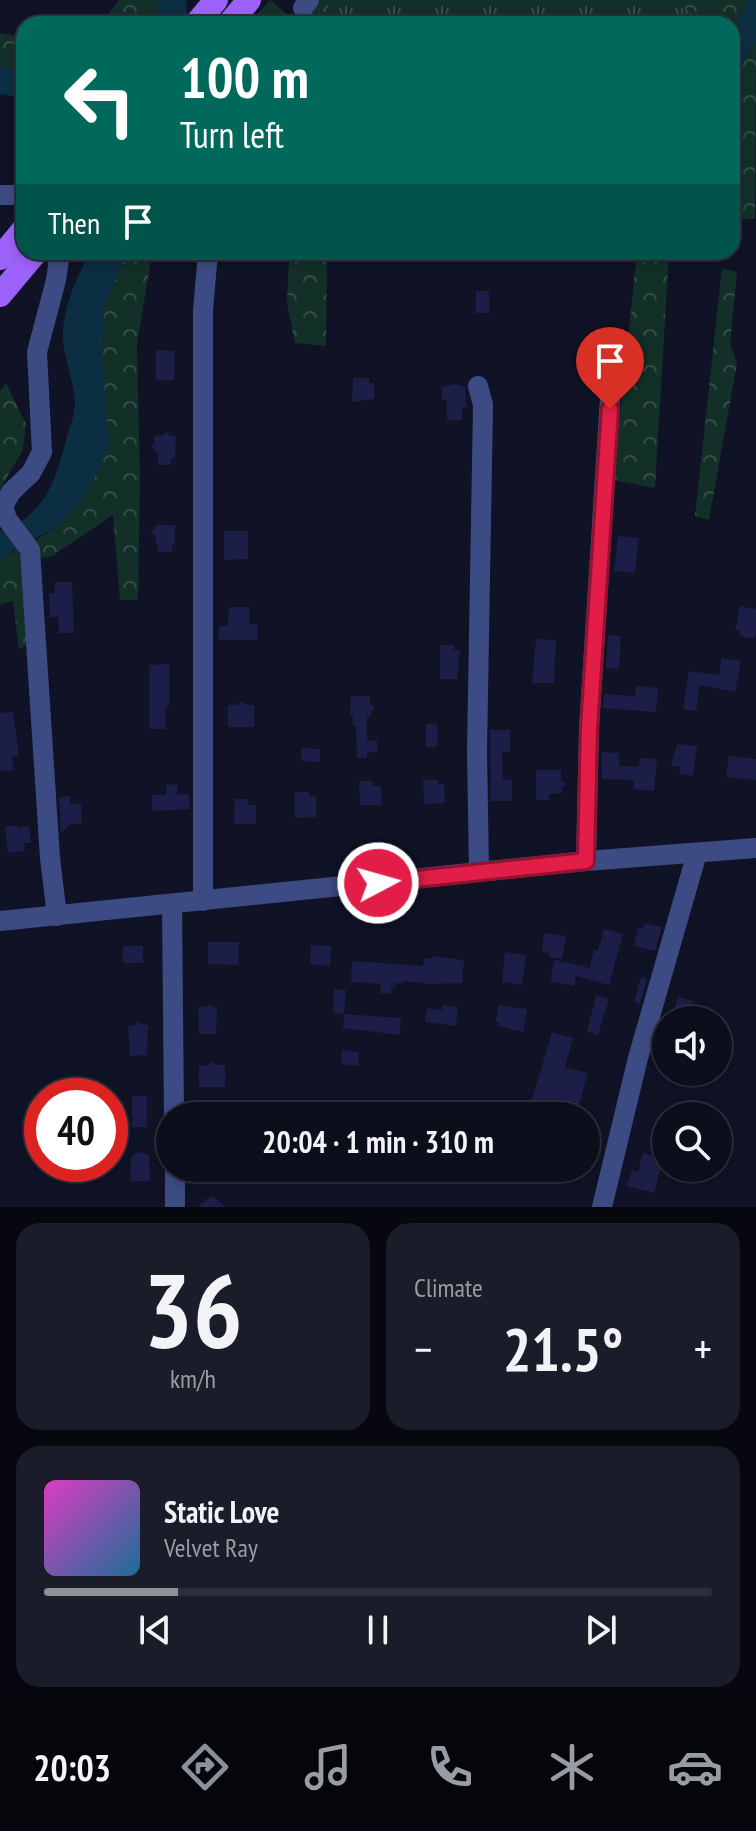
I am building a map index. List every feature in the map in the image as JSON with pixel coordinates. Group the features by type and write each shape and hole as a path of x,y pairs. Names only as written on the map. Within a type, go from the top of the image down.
{"main road":[{"path":"203,16 216,0"},
{"path":"236,16 249,0"},
{"path":"0,295 16,257"}],"street":[{"path":"57,916 50,858 30,550 7,519 3,506 11,492 31,473 42,452 37,352 59,260"},
{"path":"203,901 203,311 207,260"},
{"path":"586,861 589,728 611,382"},
{"path":"478,386 483,405 477,751 479,872"},
{"path":"0,921 586,861 756,848"},
{"path":"602,1207 638,1058 697,853"},
{"path":"172,905 174,1102"},
{"path":"175,1182 175,1207"}],"green space":[{"path":"119,0 158,0 157,16 107,16"},
{"path":"270,0 290,16 256,16"},
{"path":"316,0 658,0 707,16 337,16 324,2 311,16 302,16"},
{"path":"658,0 750,0 740,17 707,16"},
{"path":"324,1 337,16 311,16"},
{"path":"0,33 16,36 16,68 0,66"},
{"path":"756,41 755,219 740,219 740,68"},
{"path":"124,260 151,260 137,344 140,478 138,600 120,600 113,515 52,556 39,558 30,544 61,524 102,356 104,306"},
{"path":"289,260 327,260 326,346 295,343 287,303"},
{"path":"636,260 669,260 655,488 613,480"},
{"path":"722,268 737,272 730,344 737,363 709,520 695,516"},
{"path":"6,383 26,424 23,450 0,489 0,391"},
{"path":"18,550 27,575 31,643 19,649 13,601 0,604 0,559"}],"water":[{"path":"158,0 186,0 187,16 157,16"},
{"path":"750,0 756,0 756,41 740,68 740,17"},
{"path":"0,66 16,68 16,97 0,94"},
{"path":"87,260 124,260 104,306 102,356 109,443 99,471 61,524 0,559 0,531 28,516 47,494 73,418 75,406 63,342 64,322"}],"building":[{"path":"476,291 489,291 489,313 476,313"},
{"path":"156,350 175,353 174,380 156,380"},
{"path":"353,378 369,378 369,383 374,383 374,399 352,402"},
{"path":"455,384 465,387 466,408 462,407 462,420 447,420 447,400 442,400 442,387"},
{"path":"167,432 176,436 175,458 171,458 171,465 158,465 158,453 151,446 154,435 163,436"},
{"path":"157,525 175,525 172,552 158,552 155,536 151,532"},
{"path":"224,531 248,531 248,559 224,560"},
{"path":"618,536 638,538 635,573 614,571"},
{"path":"55,582 72,582 74,633 59,633 58,617 50,617 49,594 55,593"},
{"path":"740,606 756,609 754,639 740,636 741,631 735,630"},
{"path":"229,607 249,607 249,624 257,624 257,640 219,640 219,626 228,626"},
{"path":"608,635 621,636 619,669 606,668"},
{"path":"536,639 556,640 554,683 532,683"},
{"path":"440,645 454,645 454,650 460,650 457,679 440,679"},
{"path":"722,658 741,661 735,692 700,685 696,711 683,709 689,671 719,675"},
{"path":"169,664 169,707 165,707 165,729 149,729 149,665"},
{"path":"636,686 658,688 656,712 603,708 604,694 635,696"},
{"path":"351,696 370,696 374,708 367,716 367,741 377,740 377,752 367,753 367,758 357,758 356,726 353,726 353,716 350,716"},
{"path":"241,701 245,705 254,705 254,727 228,727 228,705 237,705"},
{"path":"13,712 19,756 12,757 14,770 0,771 0,713"},
{"path":"437,723 437,747 426,747 426,724"},
{"path":"490,730 510,730 510,752 502,752 503,780 512,780 512,801 491,801"},
{"path":"677,744 697,746 693,776 679,774 680,767 671,766"},
{"path":"301,748 320,749 320,762 301,761"},
{"path":"601,752 619,753 619,766 639,767 640,758 657,759 654,791 633,789 634,780 602,779"},
{"path":"729,756 756,759 756,780 726,777"},
{"path":"536,770 561,770 561,780 566,784 561,788 562,793 549,794 549,800 536,800"},
{"path":"423,780 438,780 438,784 444,784 445,803 424,804"},
{"path":"359,781 373,781 373,786 381,786 381,805 360,805"},
{"path":"177,784 177,795 189,794 189,809 152,811 152,795 166,795 166,785"},
{"path":"295,792 309,792 309,796 316,796 316,817 295,818"},
{"path":"70,796 70,804 81,804 82,824 71,824 61,833 59,797"},
{"path":"235,799 248,799 248,805 256,805 256,824 234,824"},
{"path":"17,825 18,828 29,826 31,843 24,843 25,851 8,853 5,827"},
{"path":"645,923 662,927 655,951 634,946 638,928 643,929"},
{"path":"604,929 623,934 609,985 576,976 574,986 550,981 555,960 590,968"},
{"path":"544,933 566,936 562,959 549,957 549,953 542,952"},
{"path":"208,942 239,942 238,965 208,964"},
{"path":"311,945 331,946 330,966 310,964"},
{"path":"123,946 143,946 143,963 123,963"},
{"path":"505,952 526,955 522,985 502,982"},
{"path":"432,956 464,960 462,983 403,981 391,987 391,994 380,993 381,984 351,982 352,961 423,966 424,958 432,959"},
{"path":"641,977 647,979 640,1004 634,1002"},
{"path":"334,989 346,990 344,1014 333,1013"},
{"path":"596,995 609,999 598,1035 587,1032"},
{"path":"678,997 694,1001 693,1006 675,1006"},
{"path":"209,1004 217,1007 216,1034 199,1034 198,1007"},
{"path":"443,1005 458,1007 456,1026 425,1022 427,1008 442,1010"},
{"path":"498,1005 527,1009 523,1032 498,1026"},
{"path":"344,1014 401,1018 400,1035 343,1028"},
{"path":"138,1022 148,1025 147,1055 130,1056 128,1026"},
{"path":"552,1032 573,1038 565,1067 588,1073 580,1102 531,1102"},
{"path":"342,1050 359,1052 358,1066 341,1064"},
{"path":"212,1062 225,1065 225,1087 199,1087 199,1066"},
{"path":"132,1096 147,1096 147,1127 132,1127"},
{"path":"137,1152 149,1155 150,1181 131,1181 131,1157"},
{"path":"643,1153 652,1155 652,1182 657,1182 654,1193 627,1186 632,1170 638,1172"},
{"path":"213,1195 225,1207 197,1207"}],"route":[{"path":"378,883 586,861 589,728 610,409"}]}
